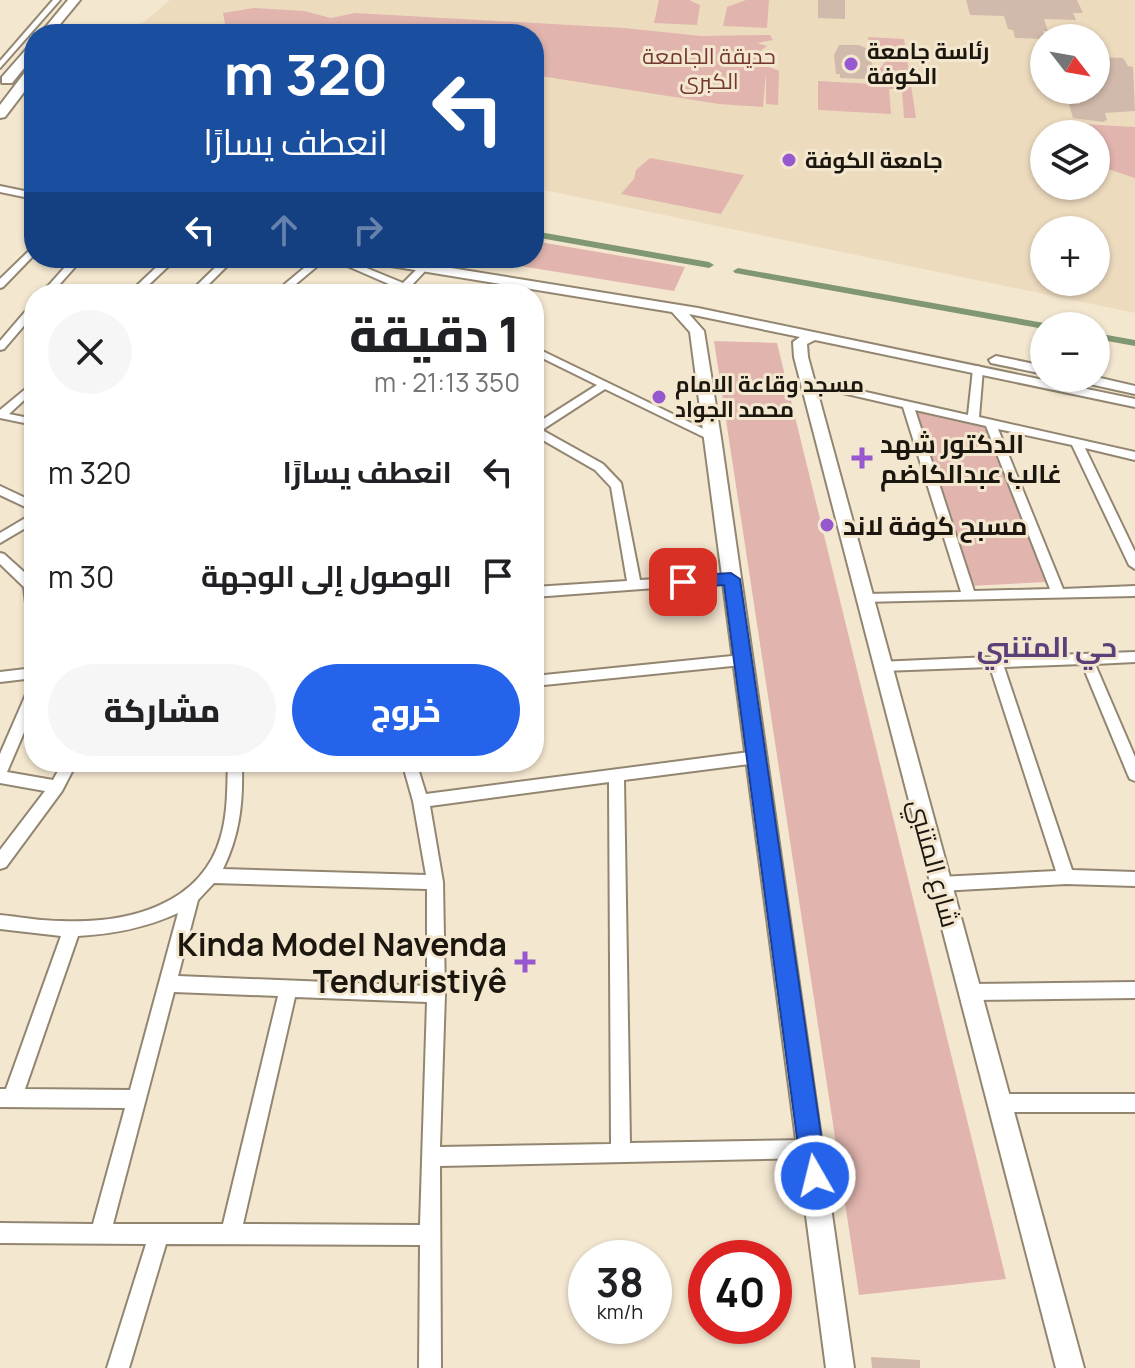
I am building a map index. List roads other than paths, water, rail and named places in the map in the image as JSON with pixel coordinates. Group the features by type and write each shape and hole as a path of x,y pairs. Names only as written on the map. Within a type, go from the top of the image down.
{"highway":[{"path":"54,24 73,0"},
{"path":"70,24 90,0"},
{"path":"0,89 6,63"},
{"path":"4,109 24,72"},
{"path":"4,109 24,98"}],"street":[{"path":"38,24 57,0"},
{"path":"6,63 24,41"},
{"path":"1,197 24,194"},
{"path":"1,197 24,203"},
{"path":"0,285 24,260"},
{"path":"55,284 69,268"},
{"path":"144,284 161,268"},
{"path":"203,284 220,268"},
{"path":"290,284 310,268"},
{"path":"355,268 389,284"},
{"path":"407,284 422,268"},
{"path":"453,268 541,284"},
{"path":"458,268 836,327 1030,367"},
{"path":"544,285 816,335 1135,403"},
{"path":"677,309 697,331 714,438 840,1368"},
{"path":"697,331 704,320 717,316"},
{"path":"0,347 24,319"},
{"path":"765,325 786,338 801,357"},
{"path":"801,357 800,342 816,335"},
{"path":"544,355 714,438"},
{"name":"شارع المتنبي","path":"801,357 1070,1368"},
{"path":"973,417 978,369"},
{"path":"808,382 1135,456"},
{"path":"1110,384 1135,390"},
{"path":"544,424 604,385"},
{"path":"0,415 24,394"},
{"path":"908,404 969,595"},
{"path":"0,415 24,420"},
{"path":"990,422 1057,591"},
{"path":"544,436 599,467 617,486 634,585"},
{"path":"1077,443 1135,565"},
{"path":"0,490 24,502"},
{"path":"0,539 24,523"},
{"path":"1117,528 1135,528"},
{"path":"0,557 24,579"},
{"path":"544,591 731,579"},
{"path":"866,599 1135,591"},
{"path":"883,666 1135,657"},
{"path":"1086,658 1135,775"},
{"path":"544,680 742,660"},
{"path":"995,660 1066,877"},
{"path":"0,677 24,674"},
{"path":"24,716 0,774 57,787"},
{"path":"421,801 757,757"},
{"path":"0,862 57,787 65,772"},
{"path":"0,922 72,930 121,926 161,915 190,901 213,876 225,848 235,799 236,772"},
{"path":"412,772 421,801 435,882 430,1368"},
{"path":"616,775 621,1153"},
{"path":"213,876 435,882"},
{"path":"940,884 1066,877 1135,879"},
{"path":"100,1234 190,901"},
{"path":"72,930 6,1098 136,1099"},
{"path":"167,984 436,994"},
{"path":"231,1234 288,989"},
{"path":"971,992 1135,990"},
{"path":"1000,1103 1135,1103"},
{"path":"430,1157 811,1149"},
{"path":"0,1233 430,1235"},
{"path":"118,1368 159,1234"}],"waterway":[{"path":"544,236 709,265"},
{"path":"738,271 1030,323"},
{"path":"1110,339 1135,343"}],"place":[{"name":"رئاسة جامعة الكوفة","path":"851,64"},
{"name":"جامعة الكوفة","path":"789,160"},
{"name":"مسجد وقاعة الامام محمد الجواد","path":"659,397"},
{"name":"الدكتور شهد غالب عبدالكاضم","path":"862,458"},
{"name":"مسبح كوفة لاند","path":"827,525"},
{"name":"Kinda Model Navenda Tenduristiyê","path":"525,962"}],"district":[{"name":"حي المتنبي","path":"1047,646"}],"park label":[{"name":"حديقة الجامعة الكبرى","path":"709,68"}]}
